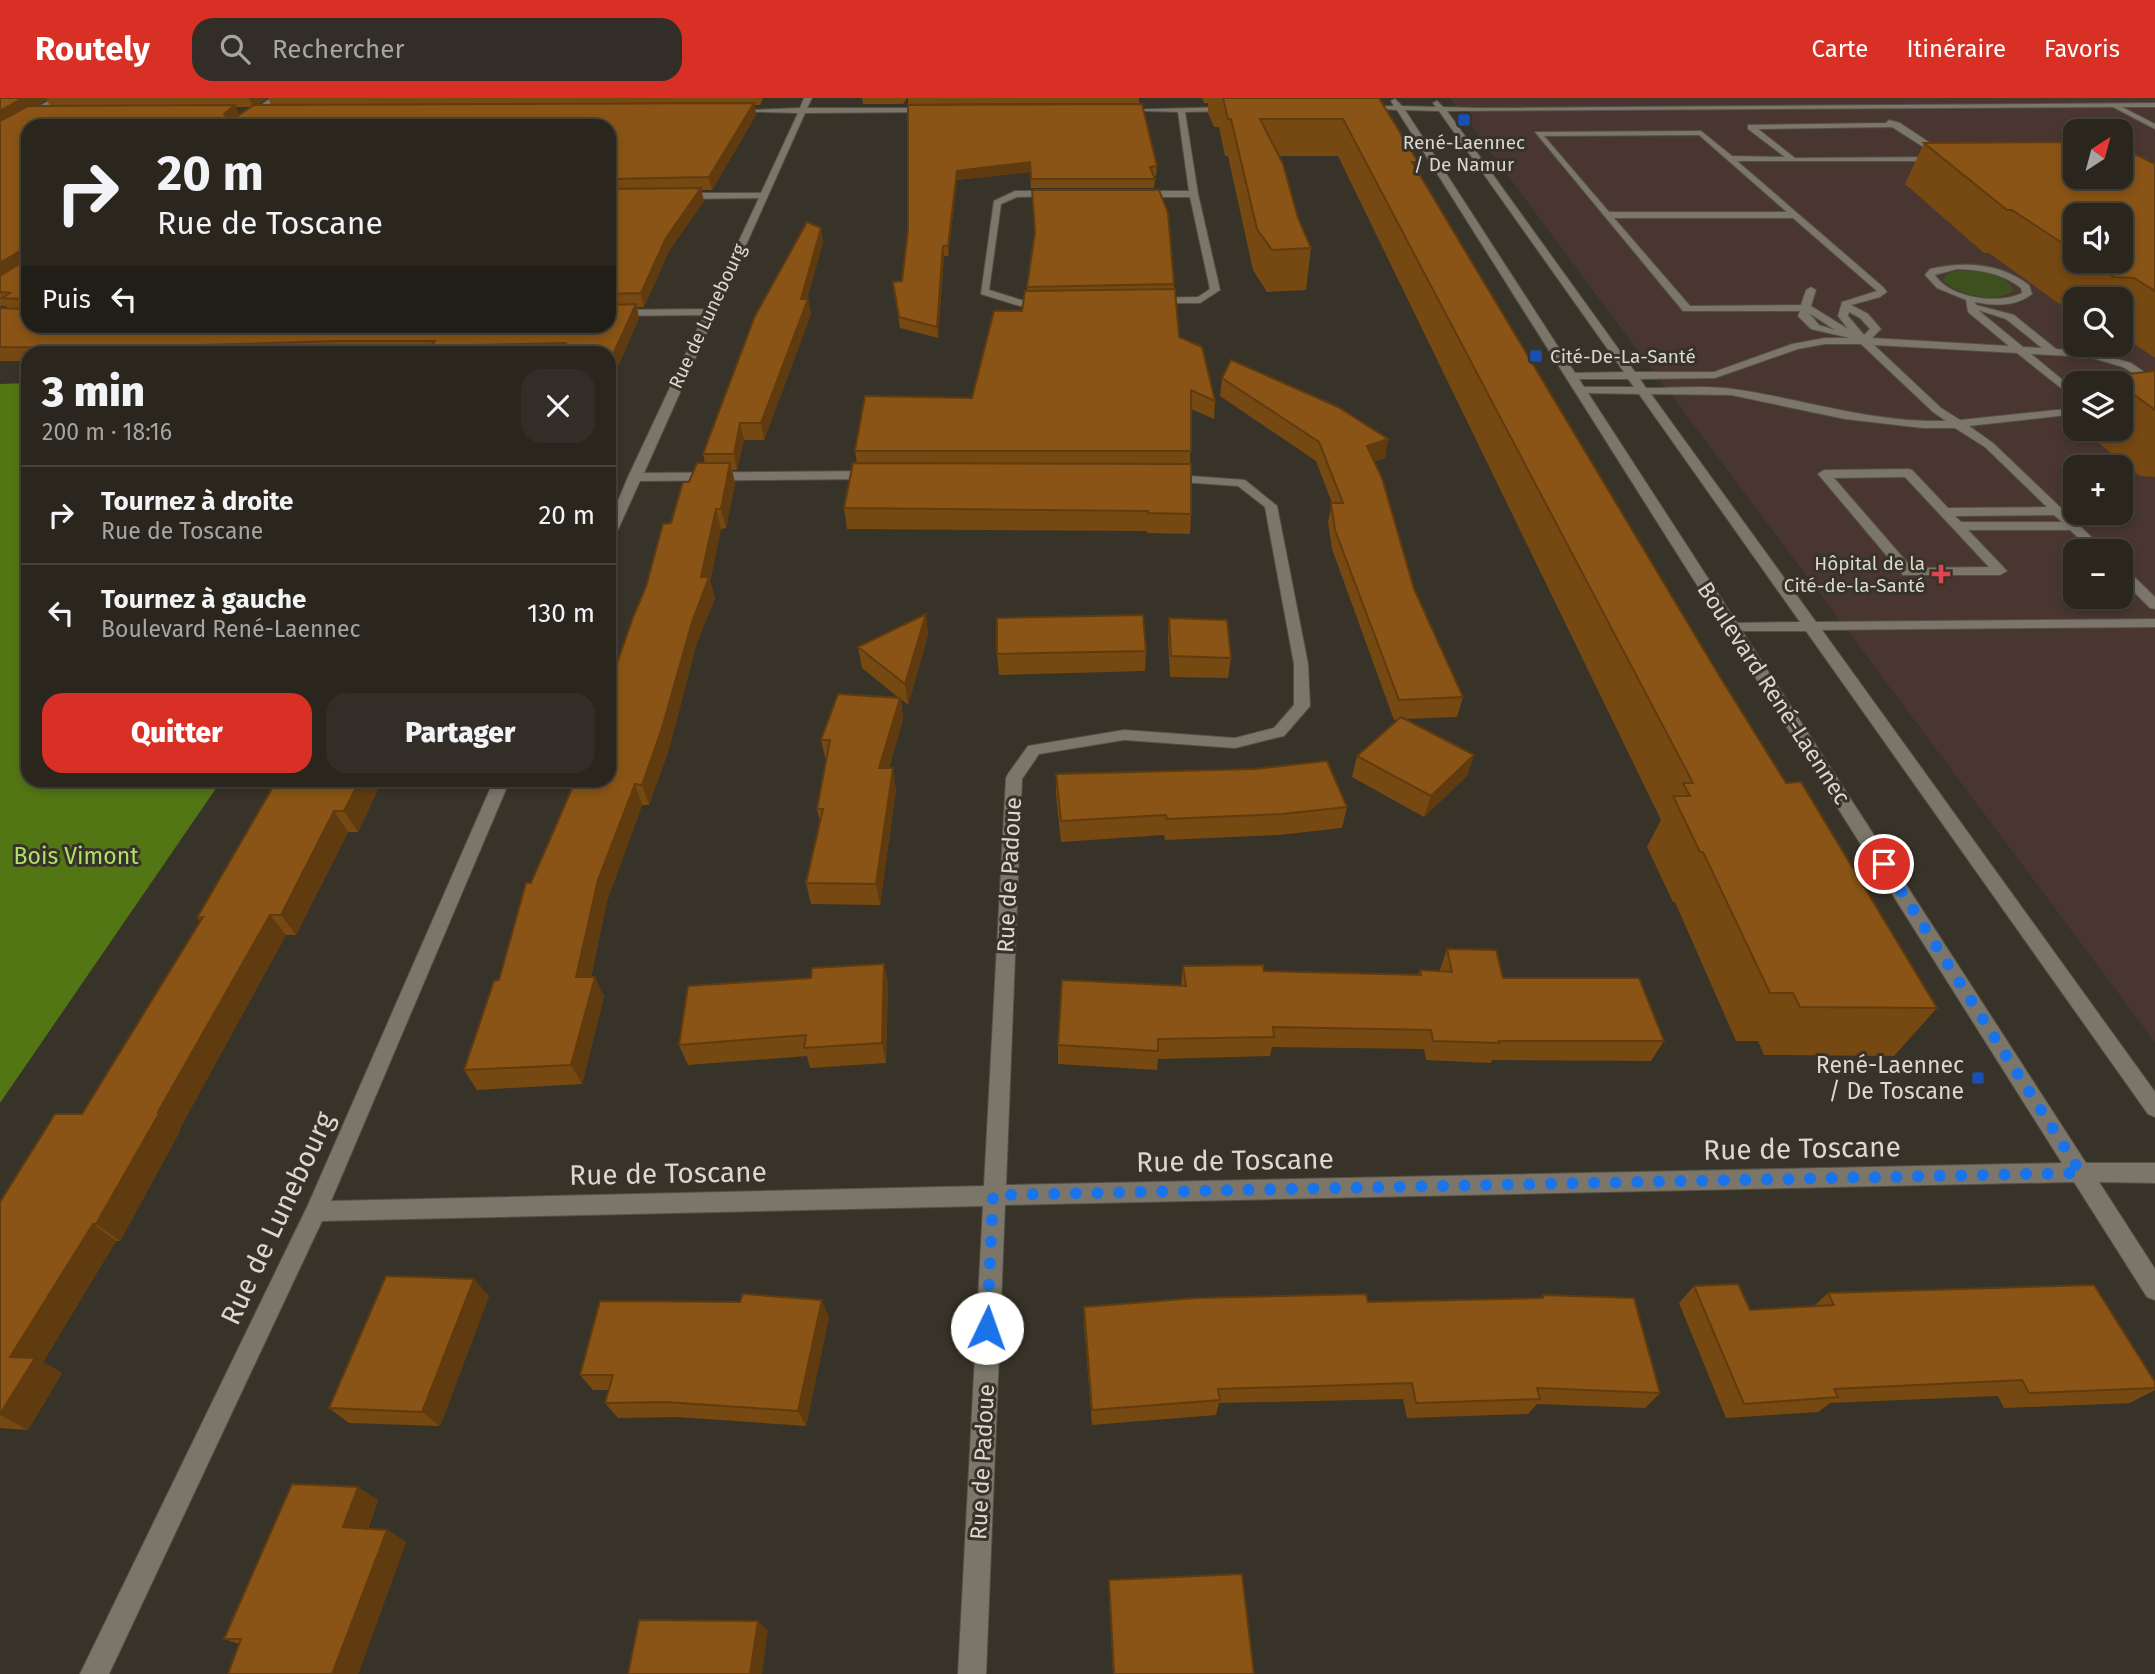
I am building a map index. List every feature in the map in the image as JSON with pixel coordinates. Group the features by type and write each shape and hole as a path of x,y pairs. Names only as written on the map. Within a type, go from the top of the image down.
{"street":[{"path":"21,119 59,98"},
{"path":"246,119 276,98"},
{"name":"Rue de Lunebourg","path":"616,519 708,312 808,98"},
{"name":"Boulevard René-Laennec","path":"1393,98 2155,1289"},
{"path":"1352,107 1838,101 1898,119 1897,125"},
{"path":"2103,101 2155,127"},
{"path":"1437,104 2155,103"},
{"path":"1862,108 2113,106 2155,103"},
{"path":"1437,104 2155,1108"},
{"path":"1732,158 1948,159 1897,125 1850,105"},
{"path":"1114,110 1234,109"},
{"path":"721,111 939,110"},
{"path":"1144,301 1200,300 1215,290 1194,194 1181,110"},
{"path":"241,112 269,112"},
{"path":"32,113 46,113"},
{"path":"0,131 21,119"},
{"path":"1793,160 1751,127 1897,125"},
{"path":"1807,308 1687,309 1538,134 1701,132 1882,292 1848,302 1845,306 1843,316 1864,341 1937,410 1989,445 2086,539"},
{"path":"1062,302 1020,303 984,292 997,203 1015,194 1070,194"},
{"path":"1125,194 1194,194"},
{"path":"673,196 764,195"},
{"path":"1607,215 1796,215"},
{"path":"1971,302 2008,301 2022,298 2027,292 2015,279 1985,269 1951,266 1931,273 1931,280 1937,285 1971,302 2010,317 2053,352"},
{"path":"1811,290 1803,316 1815,327 1864,341"},
{"path":"1971,302 2003,338 2063,386"},
{"path":"1845,306 1864,316 1877,329 1864,341"},
{"path":"616,313 708,312"},
{"path":"1571,376 1715,375 1796,346 1825,341 1864,341 2053,352 2109,358 2134,368 2155,384"},
{"path":"1580,390 1731,392 1859,418 1923,425 1958,424 2063,412"},
{"path":"1908,473 1944,512 2000,571 1908,572 1824,474 1908,473"},
{"path":"634,477 888,475"},
{"name":"Rue de Padoue","path":"972,1674 1014,778 1034,750 1124,735 1235,743 1279,732 1302,706 1301,664 1272,506 1241,482 1193,477 1152,477"},
{"path":"1944,512 2057,511"},
{"path":"1958,526 2072,526"},
{"path":"2133,584 2155,605"},
{"path":"1732,627 2155,624"},
{"name":"Rue de Lunebourg","path":"94,1674 316,1211 499,787"},
{"name":"Rue de Toscane","path":"316,1211 2155,1173"}],"shaded area":[{"name":"Hôpital de la Cité-de-la-Santé","path":"1450,98 2155,98 2155,1042"}],"green space":[{"path":"1954,271 1997,276 2010,285 2013,291 1997,297 1967,294 1943,280 1945,275"},
{"name":"Bois Vimont","path":"21,383 21,787 217,787 0,1103 0,384"}],"building":[{"path":"0,98 23,98 0,111"},
{"path":"1223,98 1379,98 1418,162 1412,162 1720,677 1786,783 1801,782 1937,1008 1800,1007 1793,993 1770,993 1703,852 1700,852 1673,796 1690,796 1683,783 1693,783 1343,119 1260,119 1283,164 1298,218 1311,248 1272,250 1257,229 1231,119 1228,119"},
{"path":"754,103 709,177 616,179 616,119 21,119 21,263 20,251 0,263 0,121 28,106 235,105 224,114 227,117 236,117 254,105"},
{"path":"1142,104 1157,166 1150,167 1155,179 1031,179 1030,162 957,171 948,246 943,246 937,327 899,317 893,282 902,281 908,230 908,105"},
{"path":"2063,142 2063,189 2133,189 2133,153 2155,164 2155,291 2134,278 2114,277 2108,273 2133,273 2133,203 2063,203 2063,243 2012,210 2007,210 1924,143"},
{"path":"701,188 666,238 641,293 616,294 616,189"},
{"path":"1032,190 1159,190 1168,213 1174,284 1027,287 1035,232"},
{"path":"807,222 821,228 801,299 808,299 761,423 740,423 734,454 703,454 755,316"},
{"path":"21,263 21,299 2,298 10,293 0,292 0,276"},
{"path":"1175,289 1179,337 1202,347 1215,401 1191,390 1191,451 855,451 865,396 972,398 994,311 1022,311 1025,291"},
{"path":"636,304 616,348 564,346 566,343 431,346 435,341 0,347 0,308 21,309 21,333 616,333 616,305"},
{"path":"1231,360 1338,407 1388,439 1367,446 1382,478 1414,589 1463,697 1399,700 1335,530 1331,503 1343,503 1319,442 1222,378"},
{"path":"2155,371 2155,410 2133,394 2133,373"},
{"path":"697,463 730,463 721,509 716,509 701,577 709,577 692,622 662,728 642,785 635,784 598,880 576,977 595,977 571,1065 464,1070 494,981 499,980 526,883 531,883 573,787 616,787 616,666 646,587 663,524 671,523 683,482 689,482"},
{"path":"853,463 1191,464 1191,514 1148,511 844,508"},
{"path":"926,614 905,684 858,647"},
{"path":"1143,615 1146,651 997,654 997,618"},
{"path":"1169,618 1227,620 1231,658 1171,656"},
{"path":"838,694 900,698 879,768 893,768 876,884 806,883 823,809 817,809 830,740 821,740"},
{"path":"1401,717 1474,755 1431,796 1357,756"},
{"path":"1327,761 1347,807 1282,814 1167,819 1166,815 1061,821 1056,774 1255,769"},
{"path":"273,787 356,787 344,811 334,811 281,915 270,915 96,1224 93,1224 10,1357 35,1358 0,1414 0,1202 55,1114 82,1114 203,917 197,918"},
{"path":"1447,949 1496,950 1503,978 1639,978 1664,1041 1433,1041 1431,1030 1273,1027 1274,1037 1158,1039 1158,1051 1058,1045 1062,980 1186,986 1183,966 1263,965 1264,971 1421,975 1420,970 1452,972"},
{"path":"884,964 882,1043 804,1048 806,1035 679,1045 688,986 811,978 812,968"},
{"path":"386,1276 474,1279 422,1412 329,1408"},
{"path":"1738,1284 1750,1310 1834,1305 1828,1293 2094,1285 2155,1382 2155,1388 2029,1393 2022,1380 1834,1389 1838,1397 1744,1404 1694,1286"},
{"path":"743,1294 822,1300 798,1411 666,1402 605,1403 613,1375 580,1375 600,1301 740,1302"},
{"path":"1366,1294 1368,1302 1543,1298 1543,1295 1634,1298 1660,1393 1537,1388 1540,1399 1416,1403 1412,1383 1218,1389 1220,1400 1092,1410 1084,1307 1196,1298"},
{"path":"292,1484 358,1487 343,1527 387,1530 332,1674 228,1674 241,1639 224,1639"},
{"path":"1242,1574 1254,1674 1114,1674 1109,1580"},
{"path":"639,1620 758,1621 750,1674 628,1674"}],"place":[{"name":"René-Laennec / De Namur","path":"1464,120"},
{"name":"Cité-De-La-Santé","path":"1536,356"},
{"name":"Hôpital de la Cité-de-la-Santé","path":"1941,574"},
{"name":"René-Laennec / De Toscane","path":"1978,1078"}],"route":[{"path":"987,1328 993,1195 2081,1173 1884,864"}]}
